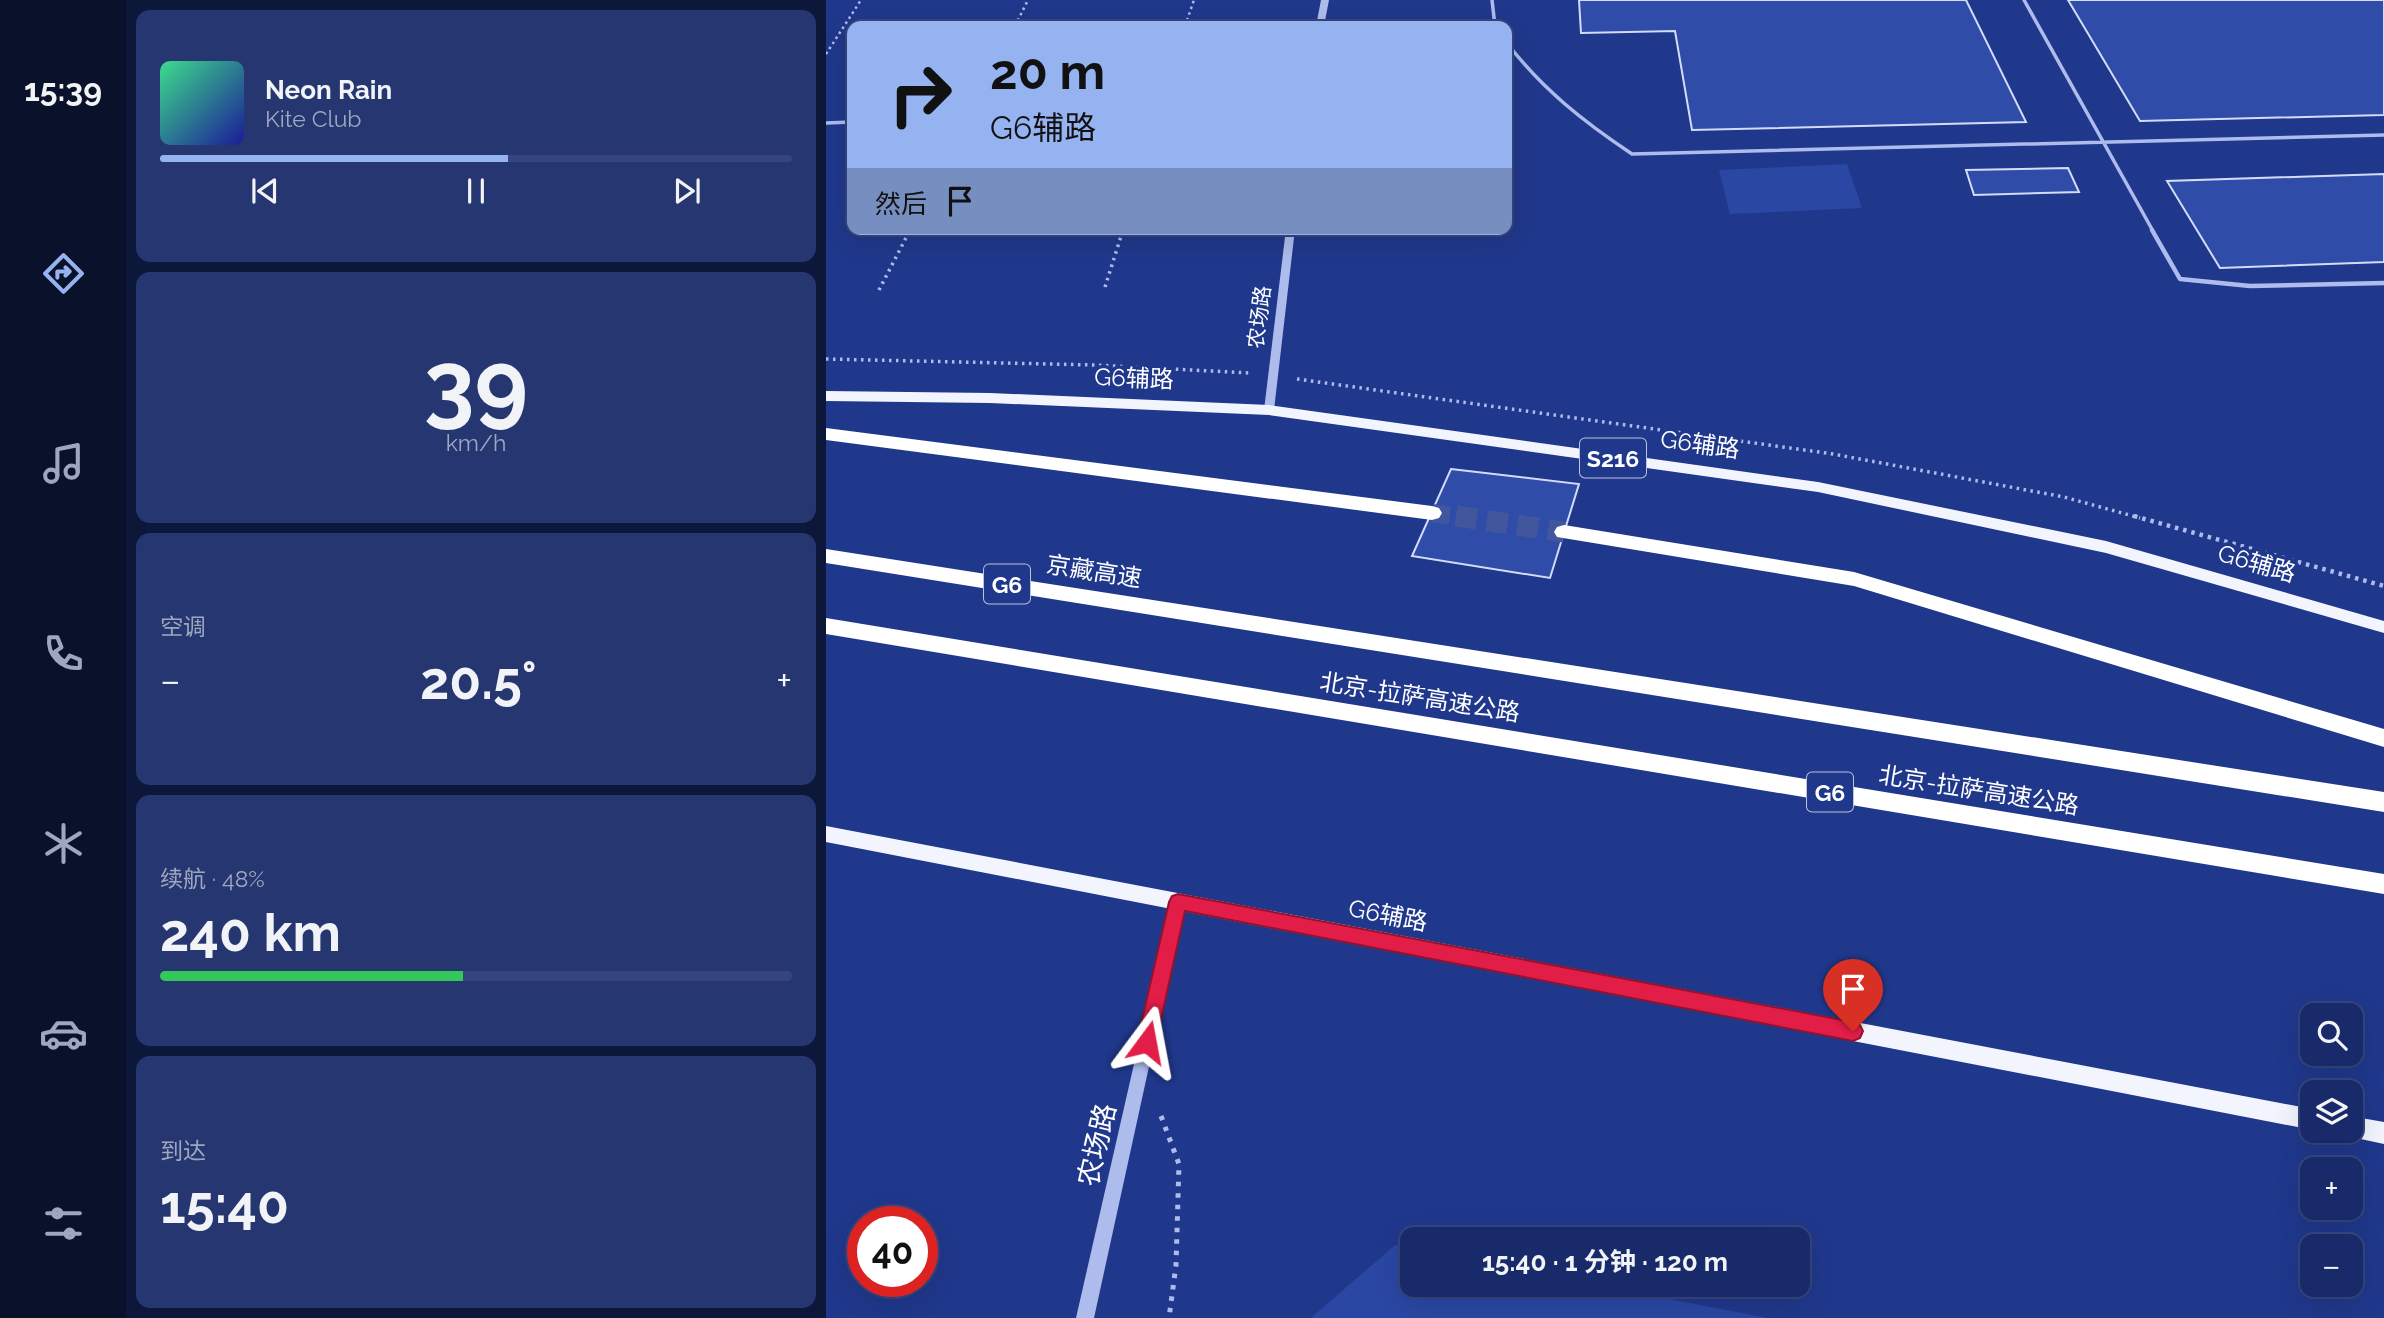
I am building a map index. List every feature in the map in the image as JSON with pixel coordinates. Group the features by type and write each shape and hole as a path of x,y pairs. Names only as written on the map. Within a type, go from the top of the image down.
{"highway":[{"path":"826,434 1432,513"},
{"path":"1564,532 1854,579 2384,738"},
{"name":"京藏高速","path":"826,556 1287,627"},
{"name":"北京-拉萨高速公路","path":"826,626 2384,884"},
{"name":"北京-拉萨高速公路","path":"1287,627 2384,802"}],"main road":[{"name":"G6辅路","path":"826,397 990,398 1269,410 1818,486 2106,547 2384,627"},
{"name":"G6辅路","path":"826,834 2300,1118"},
{"path":"2363,1129 2384,1133"}],"street":[{"path":"1322,21 1325,0"},
{"name":"农场路","path":"1269,410 1290,235"},
{"name":"农场路","path":"1085,1318 1178,902"}],"lane":[{"path":"1492,0 1494,21"},
{"path":"2024,0 2180,279 2250,286 2384,283"},
{"path":"1512,50 1527,72 1574,117 1632,154 2384,135"},
{"path":"826,123 847,122"}],"path":[{"path":"848,21 862,0"},
{"path":"1018,21 1028,0"},
{"path":"1187,21 1194,0"},
{"path":"826,54 847,22"},
{"path":"879,290 907,235"},
{"path":"1105,287 1121,235"},
{"path":"1141,1066 1179,1164 1177,1265 1169,1318"}],"shaded area":[{"path":"1847,164 1862,208 1730,214 1719,170"},
{"path":"1395,1245 1400,1246 1400,1297 1659,1297 1768,1318 1311,1318"}],"building":[{"path":"1579,0 1966,0 2026,122 1692,130 1675,31 1581,33"},
{"path":"2068,0 2384,0 2384,115 2140,121"},
{"path":"2068,168 2079,192 1974,195 1966,170"},
{"path":"2384,174 2384,262 2220,268 2167,181"},
{"path":"1451,469 1579,484 1550,578 1412,556"}],"tunnel":[{"path":"1432,513 1468,518"},
{"path":"1456,516 1564,532"}],"route":[{"path":"1147,1042 1178,902 1853,1031"}]}
